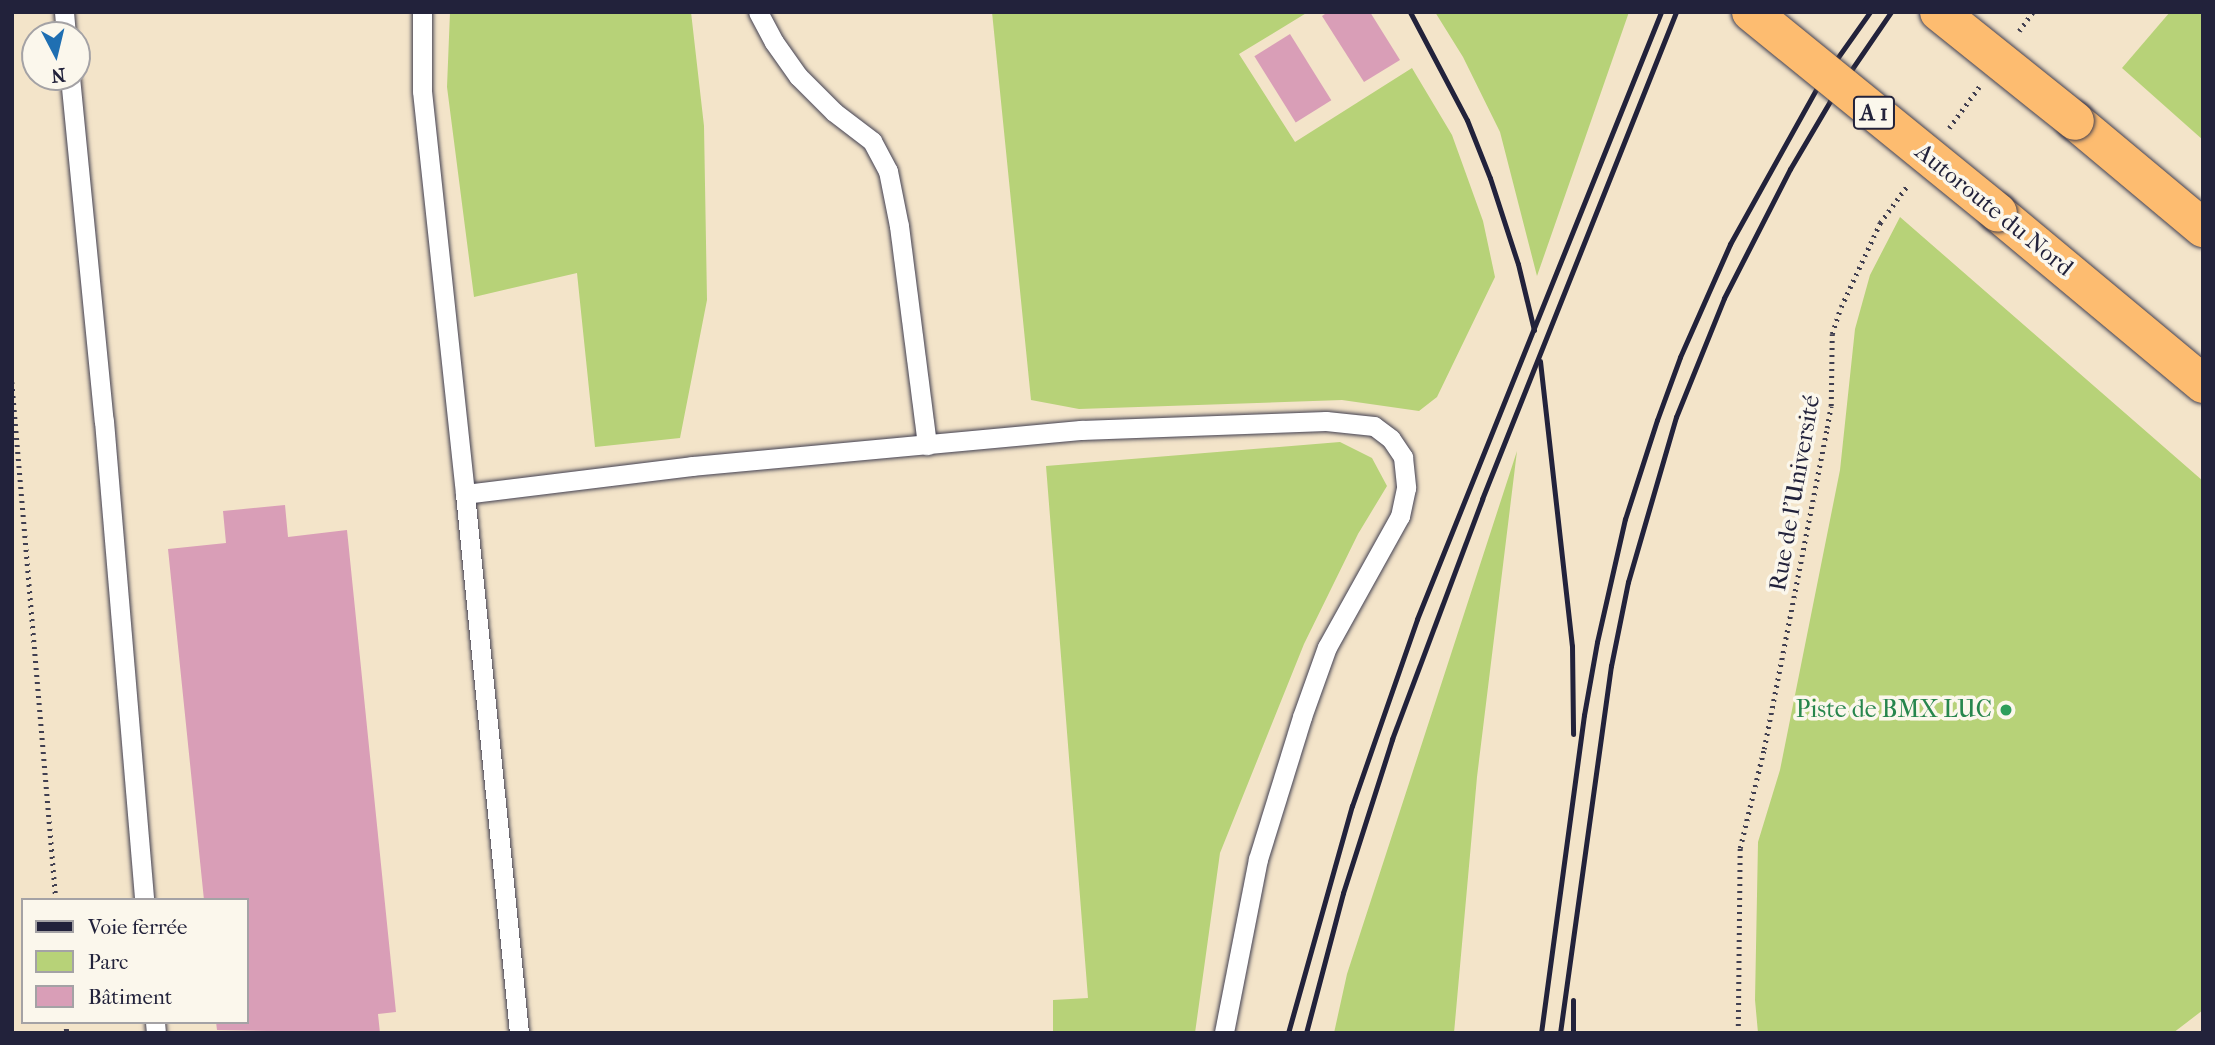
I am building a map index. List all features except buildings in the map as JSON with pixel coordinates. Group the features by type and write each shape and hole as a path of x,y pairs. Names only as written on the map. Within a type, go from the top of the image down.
{"highway":[{"name":"Autoroute du Nord","path":"1751,12 2203,384"},
{"path":"1939,12 2203,228"}],"lane":[{"path":"422,12 422,91 519,1033"},
{"path":"758,12 798,76 834,112 872,141 888,170 899,226 927,445"},
{"path":"71,91 104,421 144,898"},
{"path":"465,494 656,470 1081,430 1326,421 1374,426 1391,439 1403,457 1406,488 1400,516 1327,647 1298,730 1258,859 1224,1033"}],"path":[{"path":"2017,34 2033,12"},
{"path":"1944,134 1984,79"},
{"name":"Rue de l'Université","path":"1738,1033 1740,848 1764,749 1832,406 1832,334 1841,307 1880,223 1912,179"},
{"path":"12,382 56,898"}],"green space":[{"path":"450,12 691,12 704,126 707,300 680,438 595,447 577,273 474,297 447,87"},
{"path":"992,12 1308,12 1239,54 1295,142 1412,68 1452,135 1483,221 1495,277 1437,397 1419,411 1342,400 1079,409 1031,400"},
{"path":"1435,12 1629,12 1537,276 1500,132 1463,57"},
{"path":"2170,12 2203,12 2203,140 2122,68"},
{"name":"Piste de BMX LUC","path":"1900,217 2203,481 2203,1010 2173,1033 1758,1033 1755,1000 1758,842 1780,770 1840,470 1855,329 1870,275"},
{"path":"1340,442 1372,458 1387,486 1358,534 1304,644 1220,853 1195,1033 1053,1033 1053,1000 1088,998 1046,466"},
{"path":"1517,451 1477,777 1454,1033 1334,1033 1347,974"}],"railway":[{"path":"1410,12 1467,120 1490,178 1518,264 1534,330"},
{"path":"1288,1033 1352,806 1417,619 1661,12"},
{"path":"1306,1033 1343,893 1392,739 1482,499 1676,12"},
{"path":"1541,1033 1584,715 1597,642 1625,519 1680,357 1730,244 1819,84 1870,12"},
{"path":"1560,1033 1611,666 1628,582 1676,417 1724,298 1790,169 1830,101 1891,12"},
{"path":"1540,361 1572,646 1573,734"},
{"path":"1573,1000 1573,1033"}],"place":[{"name":"Piste de BMX LUC","path":"2006,710"}]}
